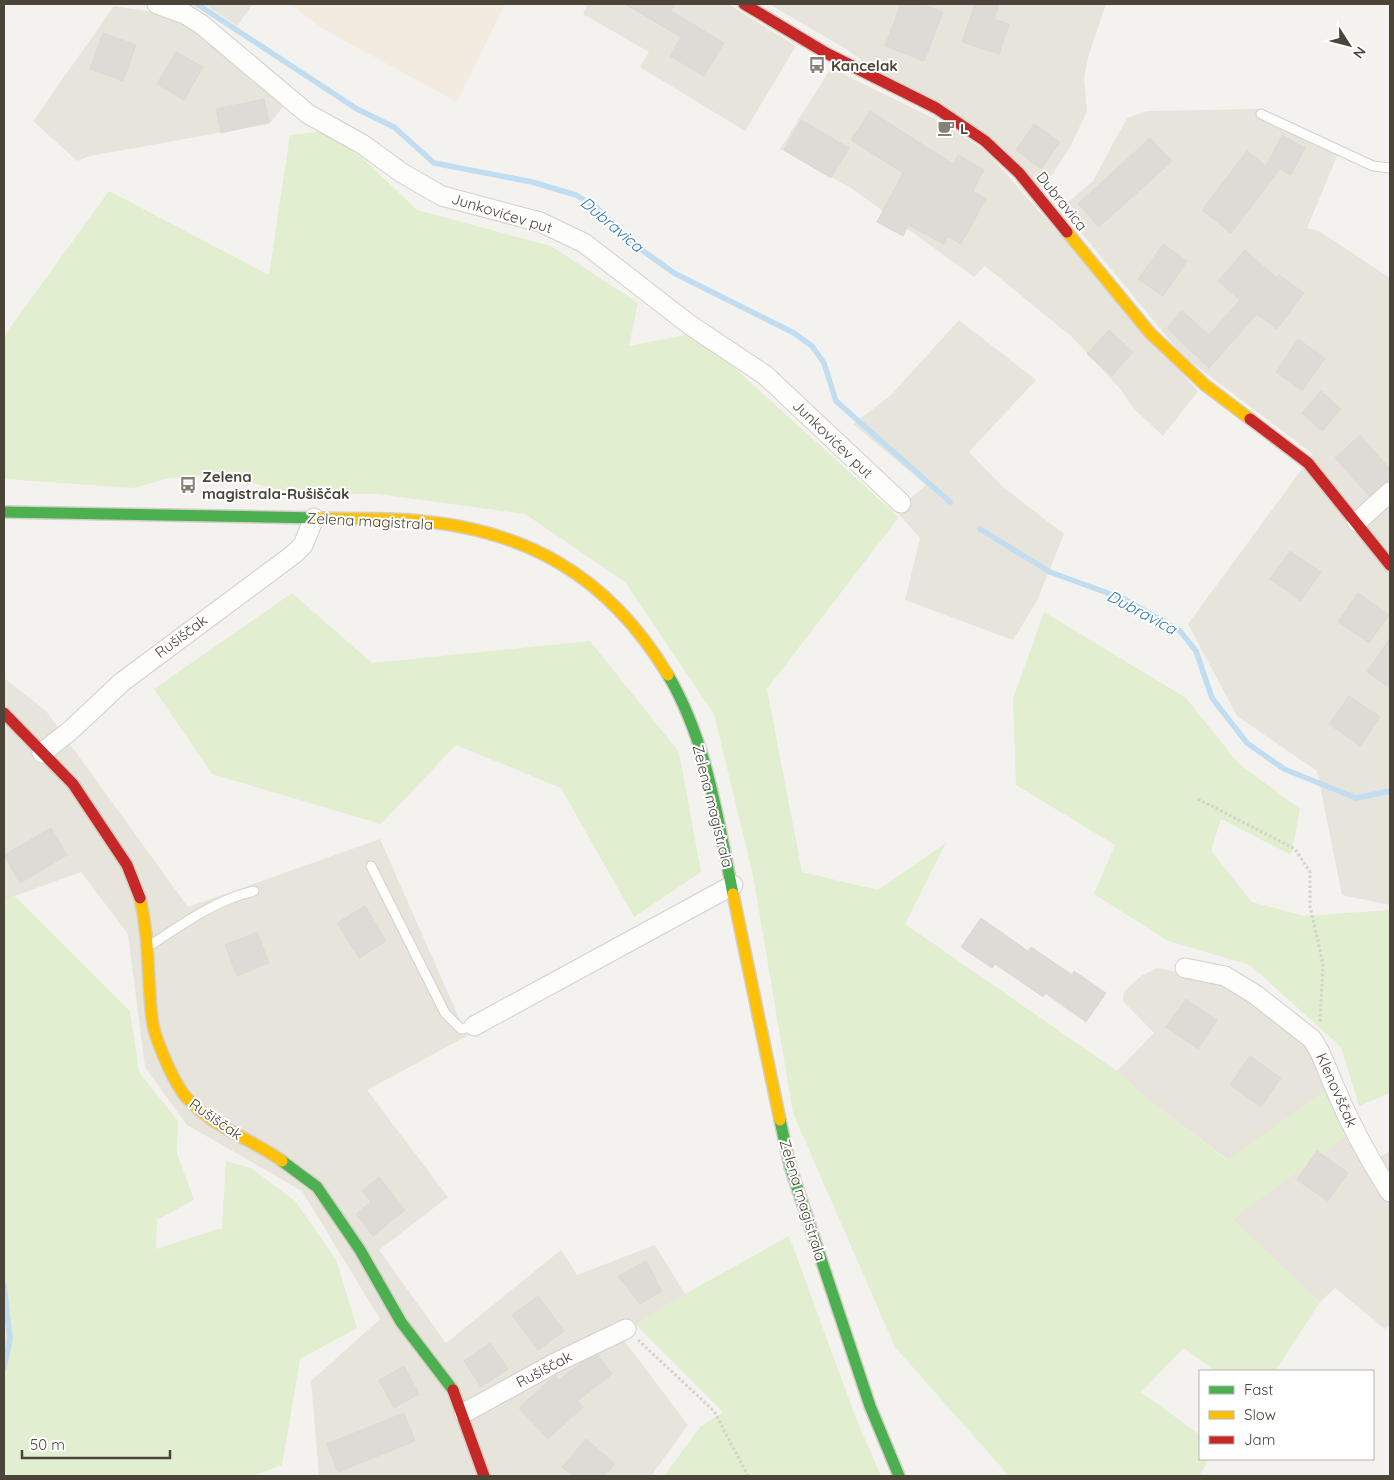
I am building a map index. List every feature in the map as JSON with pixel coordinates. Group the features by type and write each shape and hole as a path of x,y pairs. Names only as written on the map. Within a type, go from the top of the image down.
{"street":[{"name":"Junkovićev put","path":"157,4 185,14 201,24 308,114 362,144 402,173 442,196 540,222 584,243 690,325 765,375 901,504"},
{"name":"Dubravica","path":"744,4 826,53 936,108 986,141 1024,179 1103,278 1162,346 1205,385 1308,463 1390,565"},
{"path":"1357,522 1390,492"},
{"name":"Zelena magistrala","path":"4,512 409,520 458,526 500,536 541,552 593,585 638,630 676,688 709,778 733,885 790,1166 870,1406 899,1476"},
{"name":"Rušiščak","path":"42,753 72,729 122,682 294,554 303,545 314,518"},
{"name":"Rušiščak","path":"4,714 73,784 127,865 139,895 149,946 152,1021 173,1078 187,1098 215,1122 279,1159 317,1187 360,1250 400,1322 455,1393 464,1413 484,1476"},
{"name":"Zelena magistrala","path":"474,1026 733,885"},
{"name":"Klenovščak","path":"1185,968 1225,976 1256,995 1312,1039 1319,1048 1334,1088 1368,1158 1390,1192"},
{"name":"Rušiščak","path":"464,1413 555,1363 626,1329"}],"lane":[{"path":"1261,114 1374,166 1390,168"},
{"path":"371,866 445,1013 460,1029 474,1026"},
{"path":"149,946 209,908 238,895 254,891"}],"path":[{"path":"1198,799 1295,849 1310,872 1310,906 1323,964 1319,1048"},
{"path":"649,1350 714,1412 748,1476"}],"shaded area":[{"path":"204,4 253,4 237,26"},
{"path":"291,4 505,4 457,102 323,29"},
{"path":"588,4 728,4 796,46 745,131 640,67 649,52 583,14"},
{"path":"769,4 1106,4 1089,54 1084,78 1087,111 1070,147 1043,188 846,49"},
{"path":"114,6 173,15 183,20 255,75 284,106 269,124 90,156 77,161 33,121"},
{"path":"831,68 943,123 987,152 1198,391 1163,436 1134,409 1121,390 1073,338 985,266 974,277 851,188 780,149"},
{"path":"1261,109 1259,118 1338,154 1307,228 1319,231 1390,278 1390,905 1342,895 1317,771 1237,716 1188,624 1313,454 1182,355 1061,208 1093,181 1127,118 1147,111"},
{"path":"959,320 1036,380 969,452 1003,487 1064,534 1037,601 1013,640 905,600 920,538 896,511 926,485 853,424 890,396"},
{"path":"4,678 46,711 188,907 380,839 467,1036 367,1090 448,1197 379,1250 446,1343 561,1250 577,1275 655,1245 685,1294 620,1335 688,1425 651,1476 319,1476 311,1381 380,1319 302,1191 187,1125 145,1067 128,934 81,872 4,900"},
{"path":"1157,968 1218,980 1270,1015 1311,1048 1327,1090 1228,1160 1147,1099 1117,1071 1154,1033 1123,1001 1124,992 1141,976"},
{"path":"1350,1133 1367,1165 1390,1151 1390,1328 1388,1326 1385,1329 1335,1288 1320,1302 1232,1219"}],"green space":[{"path":"333,130 417,210 551,246 638,303 629,346 696,333 899,517 767,689 802,872 878,890 946,843 905,924 1117,1071 1147,1099 1227,1160 1327,1090 1350,1133 1232,1219 1320,1302 1276,1370 1214,1370 1184,1348 1141,1392 1199,1434 1199,1460 1208,1460 1199,1476 1009,1476 895,1347 793,1113 753,875 714,714 625,582 525,514 378,494 288,493 223,474 169,478 134,488 4,479 4,336 109,191 269,275 290,135"},
{"path":"292,593 372,663 590,641 679,752 701,872 634,917 561,788 456,745 381,824 212,774 154,689"},
{"path":"1044,612 1186,698 1238,763 1300,809 1291,855 1221,819 1211,851 1252,902 1304,916 1390,910 1390,1093 1359,1106 1341,1047 1250,965 1168,941 1094,894 1115,845 1016,785 1013,699"},
{"path":"15,896 130,1011 139,1072 178,1121 177,1153 194,1200 157,1220 156,1249 222,1228 226,1161 251,1168 295,1201 336,1259 357,1328 300,1359 282,1465 253,1476 4,1476 4,900"},
{"path":"789,1236 857,1421 881,1476 664,1476 700,1427 723,1412 636,1325 685,1294"}],"building":[{"path":"625,4 675,4 671,11 724,43 704,76 670,56 681,37"},
{"path":"901,4 920,4 943,12 924,61 885,46"},
{"path":"975,4 999,4 994,19 1009,24 999,54 962,42"},
{"path":"103,33 136,45 123,81 90,69"},
{"path":"176,52 203,67 184,100 157,84"},
{"path":"264,99 269,122 221,133 216,109"},
{"path":"870,111 953,164 958,155 984,170 973,191 986,199 961,244 948,237 944,244 908,225 903,236 877,222 903,173 851,140"},
{"path":"801,120 849,148 831,178 784,150"},
{"path":"1034,124 1060,142 1041,169 1016,150"},
{"path":"1282,135 1305,148 1291,175 1280,169 1231,233 1202,210 1247,151 1266,166"},
{"path":"1150,138 1172,161 1099,227 1078,204"},
{"path":"1163,244 1187,261 1163,296 1138,279"},
{"path":"1245,250 1277,278 1279,275 1304,293 1277,329 1257,314 1209,368 1167,328 1182,311 1209,335 1240,300 1218,281"},
{"path":"1109,330 1133,352 1112,376 1087,354"},
{"path":"1298,339 1325,358 1302,391 1276,372"},
{"path":"1321,391 1341,409 1322,431 1302,413"},
{"path":"1360,435 1390,469 1390,479 1369,496 1335,458"},
{"path":"1290,551 1321,572 1301,601 1270,579"},
{"path":"1358,593 1389,615 1369,643 1338,622"},
{"path":"1390,638 1390,688 1367,672"},
{"path":"1349,696 1380,717 1360,746 1329,724"},
{"path":"51,828 67,855 20,883 4,855"},
{"path":"365,906 386,941 359,958 337,923"},
{"path":"981,918 1028,951 1031,947 1072,975 1074,971 1106,993 1086,1022 1045,993 1043,997 995,964 992,968 961,947"},
{"path":"257,932 269,963 237,976 225,945"},
{"path":"1186,999 1217,1020 1198,1049 1166,1027"},
{"path":"1250,1056 1281,1078 1261,1107 1230,1085"},
{"path":"1317,1151 1348,1173 1328,1201 1297,1180"},
{"path":"379,1177 405,1210 373,1236 356,1214 371,1202 362,1191"},
{"path":"646,1261 662,1291 640,1304 618,1276"},
{"path":"538,1296 564,1331 538,1350 512,1315"},
{"path":"490,1343 508,1369 481,1387 464,1361"},
{"path":"597,1355 612,1374 577,1401 583,1407 548,1439 519,1408 553,1377 555,1376 559,1380 582,1362"},
{"path":"404,1366 419,1394 394,1408 379,1380"},
{"path":"404,1413 415,1441 338,1472 327,1444"},
{"path":"586,1439 615,1464 604,1476 573,1476 562,1467"}],"waterway":[{"name":"Dubravica","path":"197,4 357,109 394,127 434,163 532,182 576,195 596,207 632,243 674,273 794,333 812,346 824,363 836,401 950,502"},
{"name":"Dubravica","path":"980,529 1050,572 1124,599 1180,631 1196,651 1212,698 1247,743 1284,769 1356,798 1390,791"},
{"path":"4,1285 10,1339 4,1368"}],"traffic: fast":[{"path":"4,512 318,518"},
{"path":"668,675 681,700 702,754 710,781 733,894"},
{"path":"780,1120 790,1166 870,1406 899,1476"},
{"path":"282,1161 317,1187 360,1250 401,1322 453,1390"}],"traffic: slow":[{"path":"1067,232 1150,333 1205,385 1250,419"},
{"path":"318,518 398,519 451,525 490,534 526,546 559,563 590,584 618,610 644,640 668,675"},
{"path":"733,894 780,1120"},
{"path":"140,898 148,958 152,1019 156,1037 176,1082 187,1098 208,1117 282,1161"}],"traffic: jam":[{"path":"744,4 826,53 936,108 985,141 1019,173 1067,232"},
{"path":"1250,419 1308,463 1390,565"},
{"path":"4,713 73,784 127,865 140,898"},
{"path":"453,1390 484,1476"}],"place":[{"name":"Kancelak","path":"817,65"},
{"name":"L","path":"946,128"},
{"name":"Zelena magistrala-Rušiščak","path":"188,485"}]}
